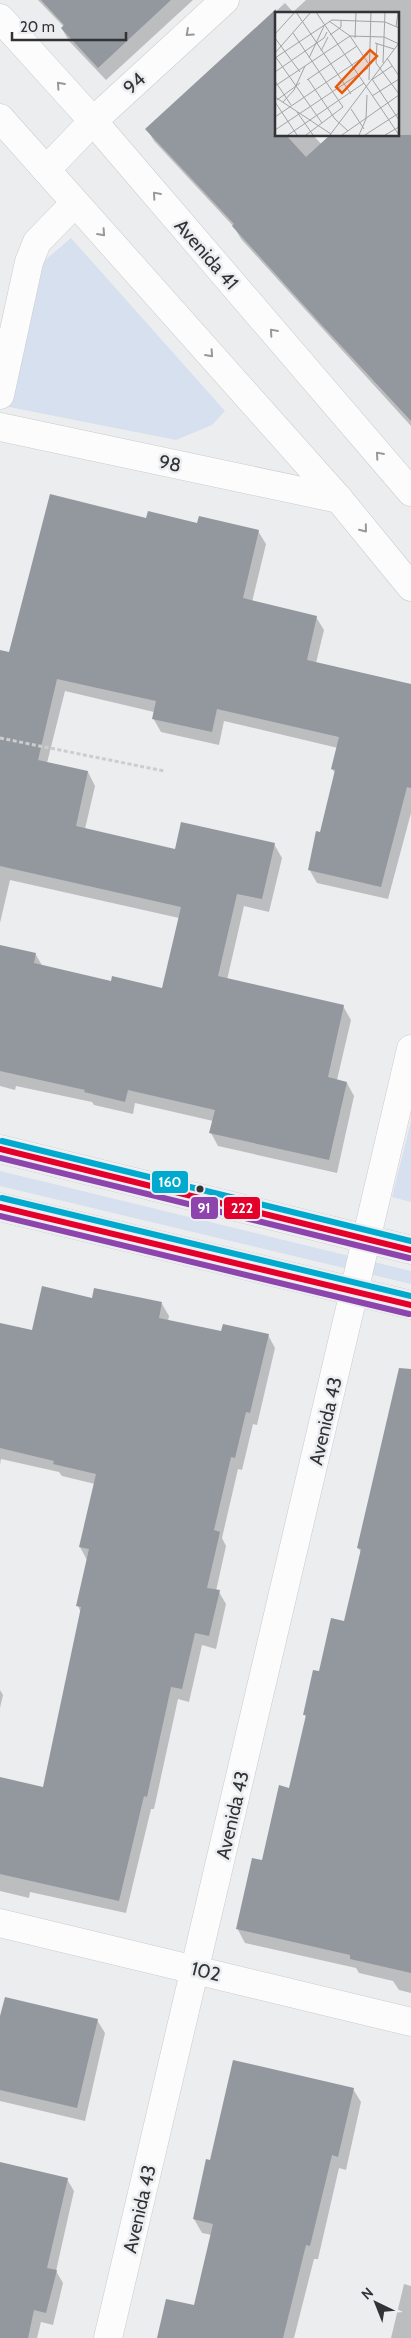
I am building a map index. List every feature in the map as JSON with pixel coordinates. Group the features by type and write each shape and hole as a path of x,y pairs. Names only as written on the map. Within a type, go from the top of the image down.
{"street":[{"name":"94","path":"46,170 93,121 225,0"},
{"name":"Avenida 41","path":"0,18 93,121 411,492"},
{"path":"0,118 340,499 411,586"},
{"path":"0,395 29,262 38,242 75,203"},
{"name":"98","path":"0,427 340,499"},
{"path":"366,1240 411,1049"},
{"path":"0,1149 411,1250"},
{"path":"0,1207 411,1304"},
{"name":"Avenida 43","path":"108,2338 366,1240"},
{"name":"102","path":"0,1922 196,1968 411,2022"}],"path":[{"path":"0,738 164,771"}],"shaded area":[{"path":"71,238 225,411 212,425 176,440 9,407 44,261"},
{"path":"411,1121 411,1202 392,1197"},
{"path":"0,1171 411,1271 411,1284 0,1186"}],"building":[{"path":"41,0 171,0 98,68 61,28 64,25"},
{"path":"276,9 275,136 287,136 306,157 329,136 411,135 411,421 232,226 234,224 145,129"},
{"path":"50,494 146,518 148,511 197,523 199,516 259,530 243,598 317,616 307,660 411,684 411,788 407,787 381,887 308,870 316,831 320,832 335,770 331,769 339,737 217,709 212,732 152,719 156,701 57,679 38,760 88,771 76,826 175,849 181,822 275,843 262,899 237,894 218,976 344,1005 328,1077 347,1082 329,1160 209,1133 215,1110 128,1090 125,1102 84,1092 85,1090 0,1071 0,945 36,953 34,963 111,981 112,976 162,988 181,907 0,866 0,650 9,652"},
{"path":"42,1286 92,1298 94,1288 162,1302 159,1318 221,1331 223,1324 269,1334 250,1413 246,1412 235,1458 231,1457 214,1530 220,1532 207,1588 220,1590 209,1636 195,1633 182,1689 171,1687 147,1797 144,1796 119,1901 0,1874 0,1777 43,1787 81,1607 76,1606 89,1549 79,1547 96,1474 53,1464 54,1461 0,1448 0,1323 32,1330"},
{"path":"399,1368 411,1369 411,1973 350,1959 350,1955 236,1929 252,1858 262,1860 279,1785 289,1788 306,1715 303,1715 313,1670 319,1671 331,1618 344,1621 361,1549 357,1548"},
{"path":"5,1997 98,2019 77,2108 0,2090 0,2016"},
{"path":"233,2060 354,2088 338,2157 332,2155 310,2246 306,2245 283,2338 157,2338 166,2299 194,2305 213,2224 193,2219 206,2159 210,2160"},
{"path":"0,2162 68,2178 47,2268 57,2270 46,2313 34,2310 28,2338 0,2338"}],"transit line":[{"name":"160","path":"2,1141 411,1241"},
{"name":"222","path":"0,1149 411,1250"},
{"name":"91","path":"0,1158 409,1258"},
{"name":"160","path":"2,1198 411,1296"},
{"name":"222","path":"0,1207 411,1305"},
{"name":"91","path":"0,1216 409,1314"}]}
